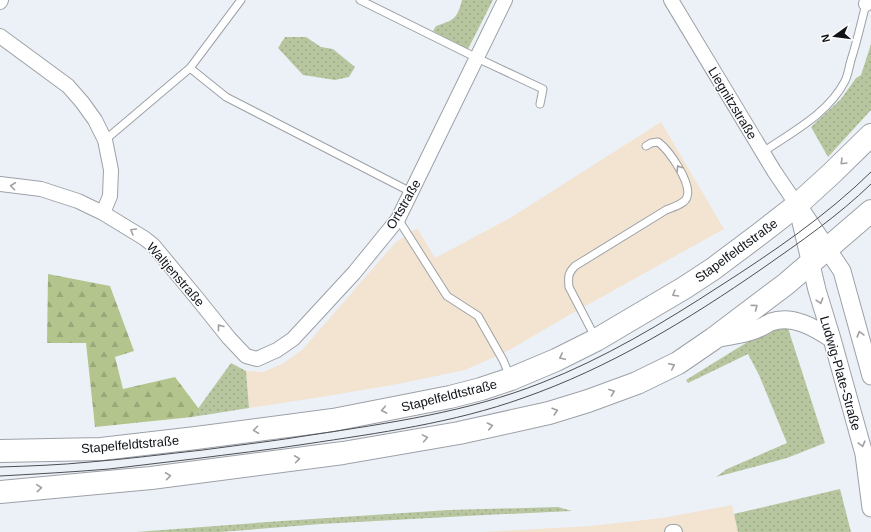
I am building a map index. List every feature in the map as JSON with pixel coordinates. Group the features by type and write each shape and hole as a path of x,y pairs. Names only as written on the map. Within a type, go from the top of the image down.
{"main road":[{"name":"Stapelfeldtstraße","path":"0,451 101,449 333,420 450,397 511,379 556,360 596,340 713,269 797,205 871,135"},
{"path":"0,492 151,478 343,452 460,433 555,411 588,401 637,383 678,363 713,339 786,284 871,211"}],"street":[{"name":"Ortstraße","path":"246,356 257,359 277,350 293,339 354,273 398,219 505,0"},
{"name":"Liegnitzstraße","path":"671,0 774,171 797,205"},
{"path":"0,36 68,86 95,120 104,140 111,170 110,196 103,213"},
{"name":"Waltjenstraße","path":"0,184 42,189 78,201 103,213 144,238 153,245 229,338 246,356"},
{"path":"797,205 842,271 871,376"},
{"name":"Ludwig-Plate-Straße","path":"797,205 810,264 864,454 871,508"},
{"path":"713,339 751,332 773,322 783,320 793,320 815,328 832,339"}],"lane":[{"path":"104,140 190,68 241,0"},
{"path":"360,0 543,89 540,104"},
{"path":"763,152 804,125 820,112 834,96 845,80 867,2"},
{"path":"190,68 226,98 411,192"},
{"path":"596,340 569,287 569,272 575,266 666,210 682,203 687,197 688,188 684,176 665,147 658,142 651,143 646,146"},
{"path":"398,219 447,296 478,316 503,360 511,379"},
{"path":"570,259 575,266"}],"shaded area":[{"path":"661,122 724,229 504,353 465,370 398,384 249,408 246,371 263,372 282,364 302,350 395,243 417,228 435,258 510,218"},
{"path":"732,505 738,532 481,532 590,526 662,518"}],"green space":[{"path":"462,0 493,0 468,49 433,31 436,26 454,18"},
{"path":"285,37 306,37 321,47 333,49 355,67 349,77 335,80 303,75 278,48"},
{"path":"871,44 871,110 828,157 811,127 841,99 856,78 861,75"},
{"path":"48,274 110,286 134,351 115,357 123,389 175,377 199,409 192,417 95,427 86,343 47,343"},
{"path":"787,325 825,443 787,458 716,477 727,469 787,443 759,375 748,354 688,383 686,380 762,333"},
{"path":"231,363 246,371 249,408 192,417"},
{"path":"840,489 851,532 738,532 734,514"},
{"path":"558,507 572,511 321,524 220,532 136,532 449,510"}],"tram line":[{"path":"0,467 56,465 118,459 203,450 284,439 370,426 428,415 485,402 513,393 565,373 611,351 677,313 779,247 836,204 871,172"},
{"path":"0,476 109,469 292,446 443,421 497,407 555,386 586,372 677,324 735,287 805,238 832,218 871,184"}]}
